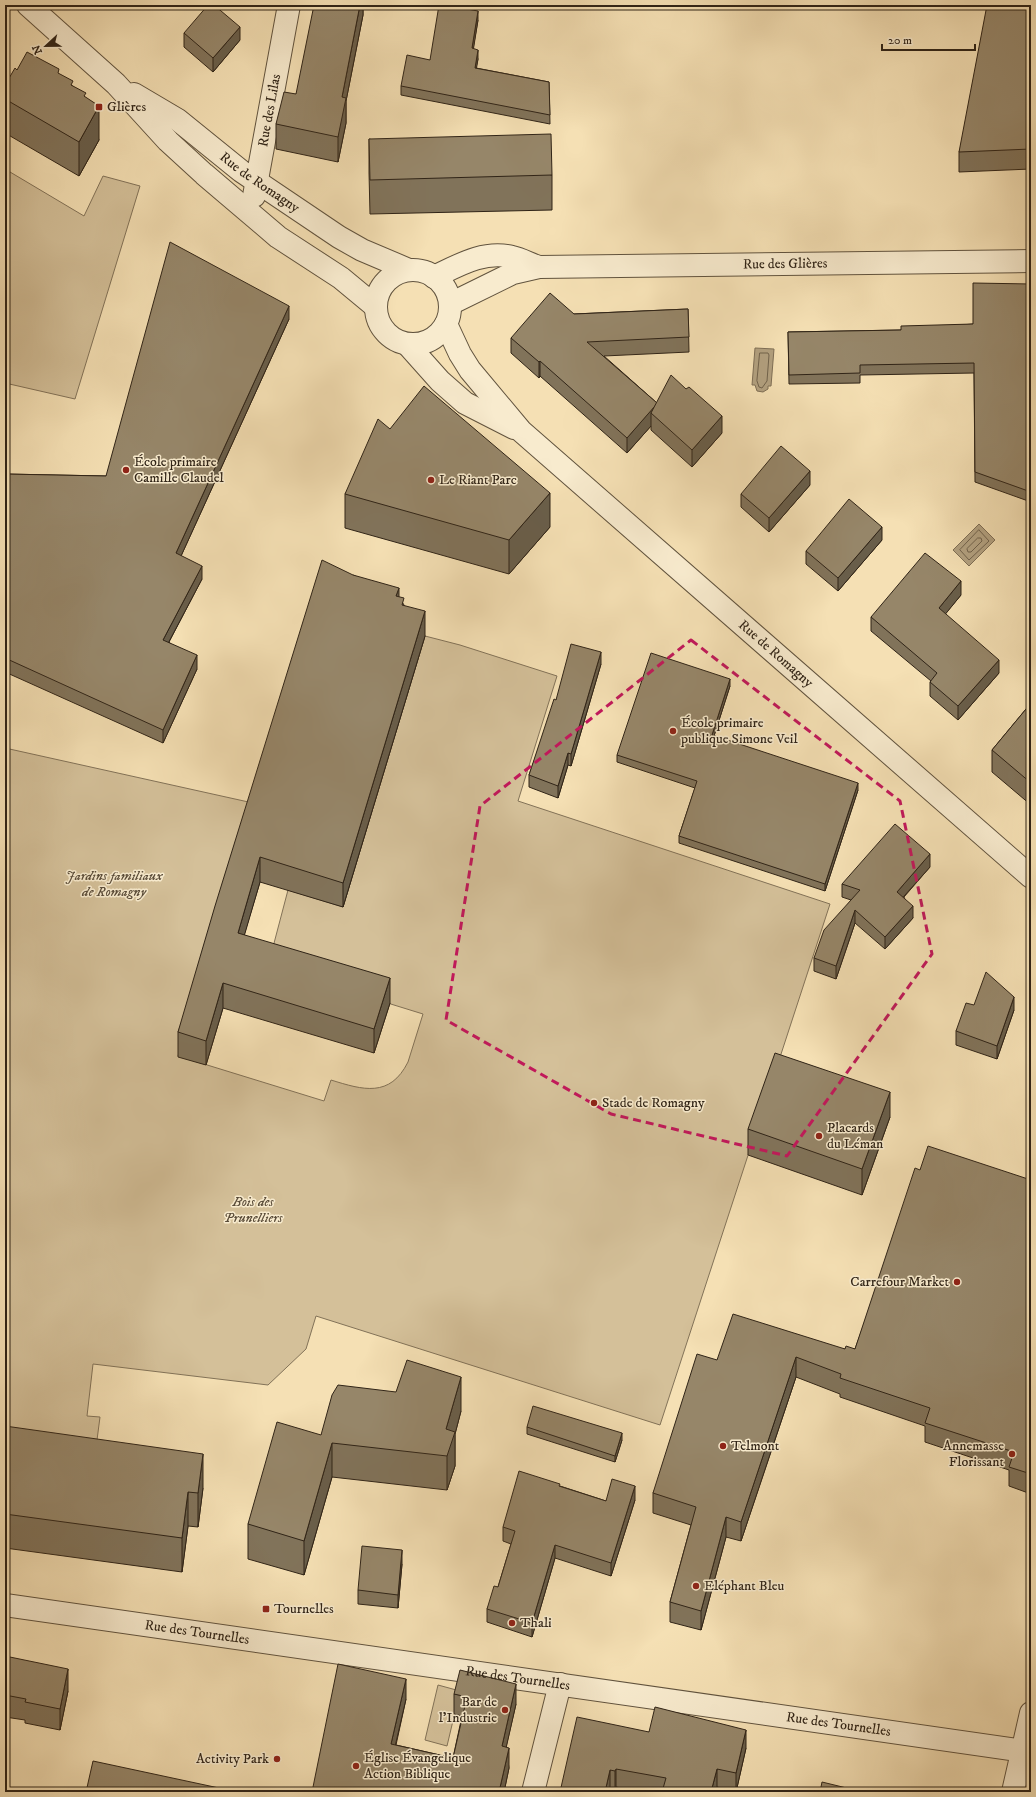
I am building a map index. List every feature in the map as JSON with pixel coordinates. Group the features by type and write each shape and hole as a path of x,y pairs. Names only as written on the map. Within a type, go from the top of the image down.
{"street":[{"name":"Rue de Romagny","path":"28,5 116,84 175,148 251,215 295,249 342,278 376,307"},
{"name":"Rue des Lilas","path":"251,215 289,5"},
{"name":"Rue de Romagny","path":"116,84 178,120 256,182 356,247 409,270"},
{"name":"Rue des Glières","path":"434,277 474,259 487,255 514,257 539,267"},
{"name":"Rue des Glières","path":"448,314 513,272 539,267 1031,261"},
{"path":"409,270 425,272 434,277 446,289 448,314 440,333 423,343 407,344 396,341 383,330 377,317 376,307 379,291 385,282 398,273 409,270"},
{"name":"Rue de Romagny","path":"448,314 460,354 470,370 521,431 1031,877"},
{"name":"Rue de Romagny","path":"407,344 440,381 465,403 473,409 521,431"},
{"name":"Rue des Tournelles","path":"5,1605 1027,1751"},
{"path":"533,1792 560,1684"},
{"path":"1013,1792 1027,1751 1031,1713"}],"highlighted area":[{"path":"691,640 900,801 932,954 787,1156 611,1114 446,1020 480,806"}],"green space":[{"path":"5,169 84,216 103,176 140,186 75,399 5,383"},
{"path":"425,636 460,645 557,676 518,801 830,904 660,1425 316,1316 306,1349 268,1385 93,1364 87,1416 100,1417 97,1440 5,1428 5,748 253,803 178,1056 324,1101 331,1080 365,1088 384,1086 401,1074 408,1062 423,1014 268,966 288,890 343,907"},
{"path":"438,1685 460,1691 447,1746 425,1740"}],"water":[{"path":"755,348 774,349 771,386 768,386 768,389 763,392 757,391 755,385 752,385"},
{"path":"979,524 995,540 969,566 953,550"}],"building":[{"path":"208,5 214,5 240,27 213,58 184,33"},
{"path":"314,5 360,5 342,97 346,98 338,137 276,124 284,92 296,94"},
{"path":"439,5 478,11 472,48 478,50 475,68 549,82 550,115 401,86 407,55 430,60"},
{"path":"987,5 1031,5 1031,149 959,152"},
{"path":"27,52 59,69 58,73 73,81 71,85 86,93 84,96 99,106 79,142 5,99 5,85 15,68 17,70"},
{"path":"551,134 552,175 370,180 369,139"},
{"path":"170,242 289,306 176,553 202,566 163,640 197,655 163,730 5,658 5,474 106,476"},
{"path":"973,283 1031,284 1031,492 975,472 974,363 860,365 860,373 789,375 788,332 901,330 901,326 973,324"},
{"path":"550,293 574,314 688,309 689,337 587,342 657,403 627,438 540,361 539,362 511,338"},
{"path":"671,375 686,389 689,387 722,416 692,450 651,413"},
{"name":"Le Riant Parc","path":"424,386 550,493 509,540 345,494 378,419 390,429"},
{"path":"781,446 810,471 769,518 741,494"},
{"path":"849,499 882,527 838,578 806,551"},
{"path":"925,553 961,581 939,608 999,660 958,706 930,682 937,673 871,617"},
{"path":"322,560 353,575 399,588 396,596 404,598 402,605 425,611 343,883 260,857 238,933 390,978 374,1029 223,983 206,1041 178,1032 215,906"},
{"path":"571,644 601,652 571,754 568,753 558,786 529,775 554,699 556,700"},
{"path":"651,653 730,679 712,735 858,783 825,884 679,836 697,781 617,755"},
{"path":"1031,703 1031,783 992,750"},
{"path":"895,824 930,854 897,892 913,906 885,937 855,910 836,966 814,958 824,930 860,890 842,884"},
{"path":"986,972 1014,997 997,1046 956,1031 966,1003 974,1005"},
{"name":"Placards du Léman","path":"775,1053 890,1092 862,1169 748,1129"},
{"path":"928,1146 1031,1180 1031,1474 1009,1467 1014,1452 925,1423 930,1408 840,1378 841,1374 796,1357 741,1522 726,1517 701,1611 670,1602 696,1507 653,1493 697,1354 717,1360 733,1314 845,1349 846,1346 855,1349 915,1168 920,1170"},
{"path":"407,1360 461,1377 446,1429 455,1432 447,1456 332,1443 304,1541 248,1524 277,1422 321,1435 332,1395 338,1385 396,1392"},
{"path":"533,1406 622,1433 615,1456 527,1427"},
{"path":"5,1426 203,1454 198,1493 188,1492 182,1538 5,1514"},
{"path":"519,1471 606,1501 612,1479 635,1486 611,1563 555,1545 532,1623 487,1609 494,1586 498,1587 515,1531 503,1527"},
{"path":"362,1546 402,1550 398,1595 358,1590"},
{"path":"5,1656 68,1669 60,1709 25,1702 26,1699 5,1695"},
{"path":"338,1664 406,1679 391,1744 453,1758 467,1697 454,1694 460,1670 516,1684 502,1746 509,1748 499,1792 312,1792"},
{"path":"655,1707 746,1730 736,1773 717,1769 711,1792 662,1792 666,1778 616,1769 615,1771 610,1770 605,1792 560,1792 577,1717 649,1732"},
{"path":"93,1761 219,1788 218,1792 86,1792"},
{"path":"822,1782 863,1792 820,1792"}],"place":[{"name":"Glières","path":"99,107"},
{"name":"École primaire Camille Claudel","path":"126,470"},
{"name":"Le Riant Parc","path":"431,480"},
{"name":"École primaire publique Simone Veil","path":"673,731"},
{"name":"Stade de Romagny","path":"594,1103"},
{"name":"Placards du Léman","path":"819,1136"},
{"name":"Carrefour Market","path":"957,1282"},
{"name":"Telmont","path":"723,1446"},
{"name":"Annemasse Florissant","path":"1012,1454"},
{"name":"Eléphant Bleu","path":"696,1586"},
{"name":"Tournelles","path":"266,1609"},
{"name":"Thali","path":"512,1623"},
{"name":"Bar de l'Industrie","path":"505,1710"},
{"name":"Activity Park","path":"277,1759"},
{"name":"Église Évangelique Action Biblique","path":"356,1766"}],"park label":[{"name":"Jardins familiaux de Romagny","path":"114,884"},
{"name":"Bois des Prunelliers","path":"253,1210"}]}
